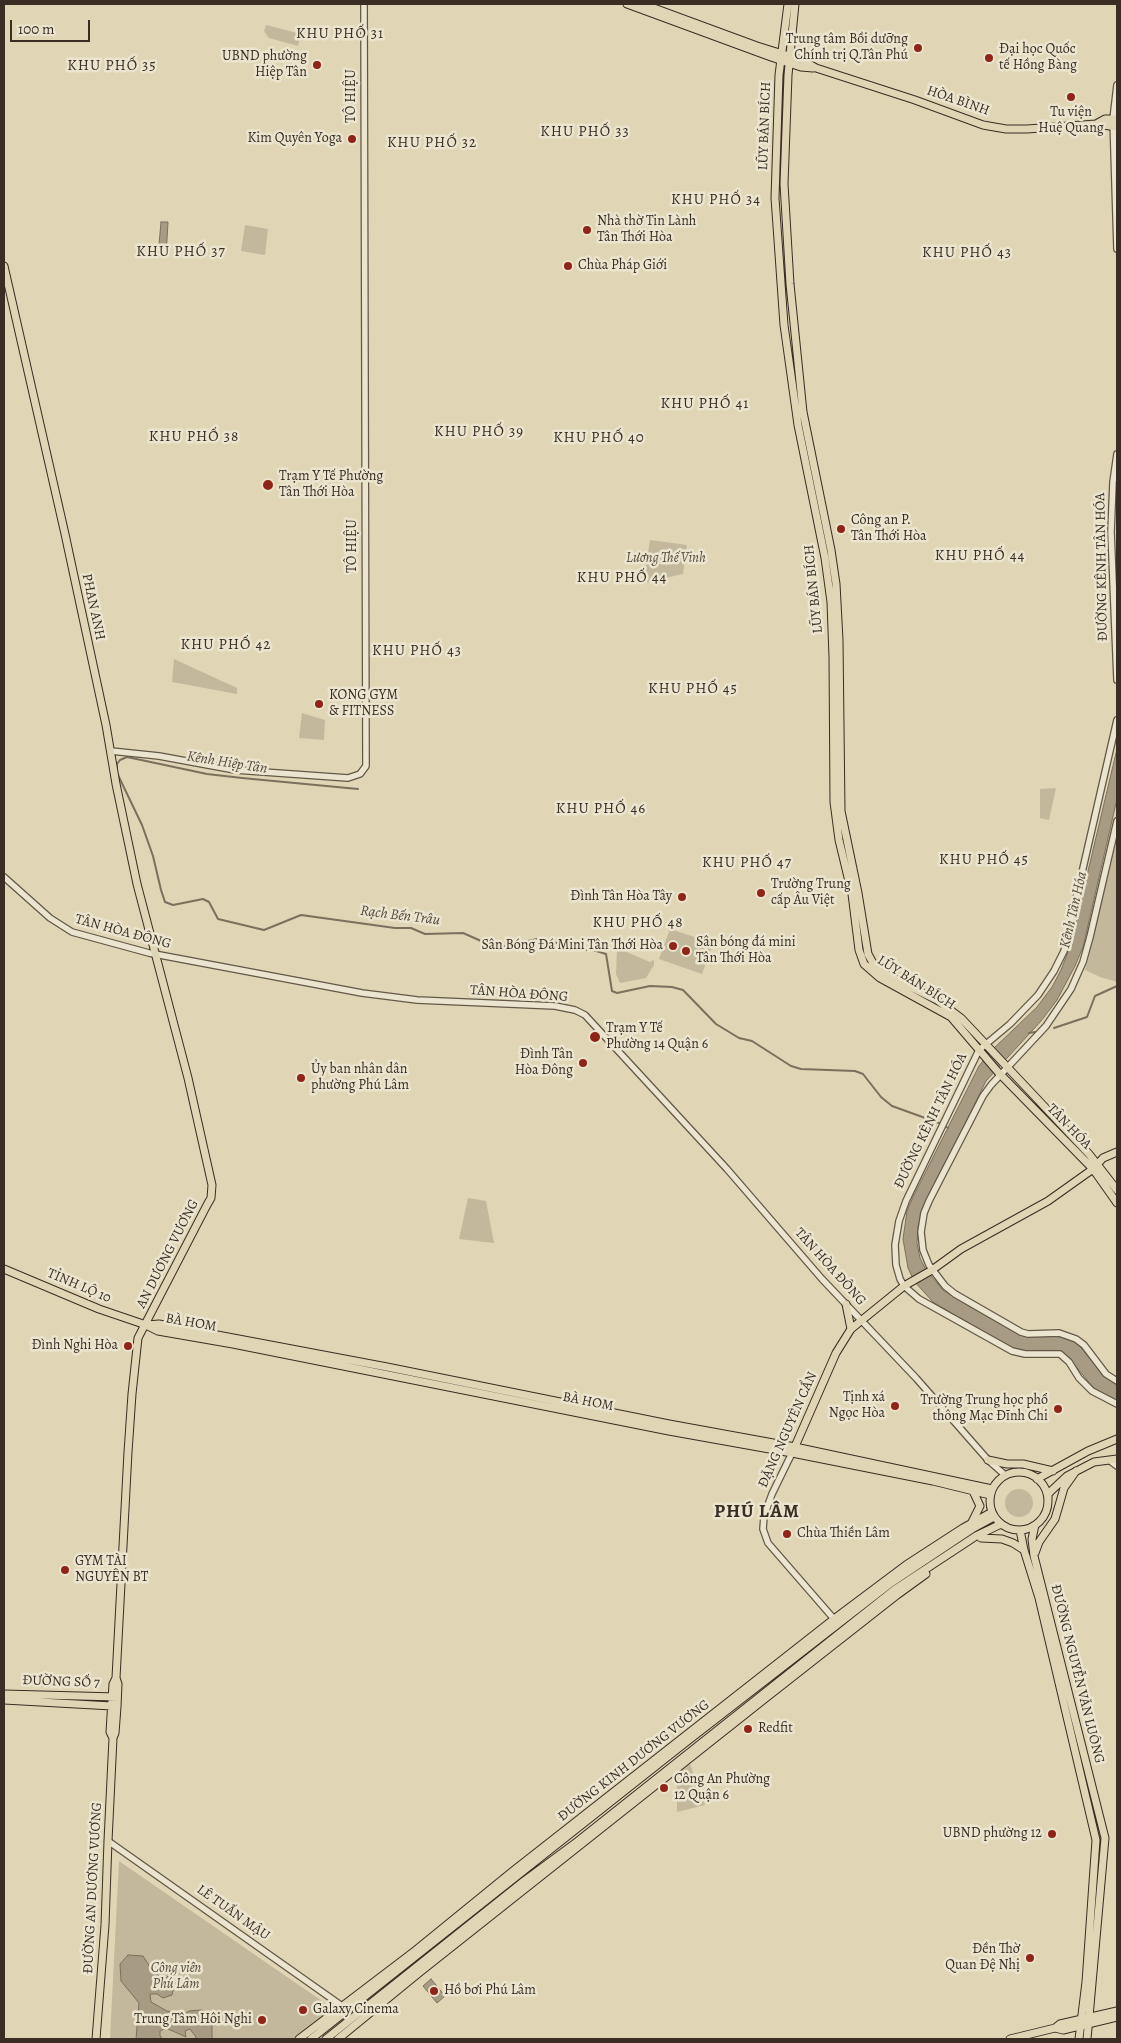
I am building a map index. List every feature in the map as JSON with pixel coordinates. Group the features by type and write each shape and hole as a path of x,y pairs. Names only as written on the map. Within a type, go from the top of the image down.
{"main road":[{"path":"627,4 771,57 781,57"},
{"path":"643,4 767,49 781,57"},
{"name":"LŨY BÁN BÍCH","path":"788,4 779,75 775,198 784,325 798,425 826,558 833,657 834,802 839,840 852,894 859,950 861,958 868,969 880,978 950,1017 1000,1073"},
{"name":"LŨY BÁN BÍCH","path":"795,4 788,75 784,198 792,321 803,412 836,584 839,640 841,811 858,892 866,946 870,960 874,965 889,976 944,1004 961,1018 1006,1066"},
{"path":"767,49 778,46 782,40"},
{"path":"788,75 793,69 802,64 791,41"},
{"path":"771,57 779,75"},
{"name":"HÒA BÌNH","path":"781,57 915,100 983,125 1006,129 1027,129 1096,124 1105,119 1115,123"},
{"name":"PHAN ANH","path":"4,266 59,504 111,751 128,843 155,955"},
{"name":"AN DƯƠNG VƯƠNG","path":"122,1569 132,1394 138,1338 211,1198 212,1185 188,1078 155,955"},
{"name":"TÂN HÓA","path":"1006,1066 1117,1190"},
{"name":"TÂN HÓA","path":"1000,1073 1096,1167 1117,1203"},
{"path":"932,1270 962,1249 1048,1201 1096,1167 1103,1158 1117,1152"},
{"name":"TỈNH LỘ 10","path":"4,1269 99,1309 146,1325"},
{"name":"ĐẶNG NGUYÊN CẨN","path":"794,1450 836,1353 851,1329 904,1286 932,1270"},
{"path":"846,1304 851,1329"},
{"name":"BÀ HOM","path":"146,1325 159,1324 287,1348 669,1424 991,1492"},
{"path":"1037,1479 1088,1451 1117,1439"},
{"name":"BÀ HOM","path":"794,1450 973,1491 991,1492"},
{"path":"988,1460 1007,1464 1023,1464 1054,1471"},
{"path":"1048,1501 1044,1487 1037,1479 1022,1472 1005,1476 998,1481 991,1492 993,1515 1003,1525 1020,1530 1036,1525 1046,1510 1048,1501 1048,1494 1067,1476 1094,1462 1113,1460"},
{"path":"1034,1556 1039,1542 1055,1519 1064,1488 1076,1471"},
{"path":"972,1522 980,1506 973,1491"},
{"name":"ĐƯỜNG KINH DƯƠNG VƯƠNG","path":"338,2039 841,1627 891,1583 993,1515"},
{"name":"ĐƯỜNG KINH DƯƠNG VƯƠNG","path":"326,2039 524,1880 585,1835 841,1627 906,1565 972,1522 993,1515"},
{"name":"ĐƯỜNG KINH DƯƠNG VƯƠNG","path":"841,1627 897,1595 1003,1525"},
{"name":"ĐƯỜNG KINH DƯƠNG VƯƠNG","path":"299,2039 311,2037 345,2008 762,1680 976,1536 1003,1525"},
{"name":"ĐƯỜNG NGUYỄN VĂN LUÔNG","path":"1036,1525 1032,1539 1034,1556 1105,1838 1086,2021 1079,2039"},
{"name":"ĐƯỜNG NGUYỄN VĂN LUÔNG","path":"1020,1530 1037,1593 1096,1840 1086,2039"},
{"path":"981,1538 1002,1539 1024,1550"},
{"name":"ĐƯỜNG AN DƯƠNG VƯƠNG","path":"96,2039 105,1925 113,1738 110,1732 118,1684 116,1678 122,1569"},
{"name":"ĐƯỜNG SỐ 7","path":"4,1694 115,1697"},
{"name":"ĐƯỜNG SỐ 7","path":"4,1700 114,1707"},
{"path":"1086,2021 1117,2011"},
{"path":"1010,2039 1055,2028 1060,2024 1117,2017"}],"street":[{"name":"TÔ HIỆU","path":"111,751 159,756 235,770 348,778 360,774 366,766 364,4"},
{"path":"1117,85 1115,123 1117,248"},
{"name":"ĐƯỜNG KÊNH TÂN HÓA","path":"1117,454 1113,482 1111,532 1117,680"},
{"name":"ĐƯỜNG KÊNH TÂN HÓA","path":"904,1286 896,1265 895,1245 899,1221 906,1202 981,1052 1038,995 1054,971 1064,951 1117,720"},
{"path":"1117,821 1083,962 1062,1005 1006,1066 983,1096 924,1213 921,1237 925,1258 932,1270 945,1286 955,1294 1021,1332 1028,1334 1059,1333 1076,1338 1084,1345 1106,1374 1117,1381"},
{"name":"TÂN HÒA ĐÔNG","path":"4,877 50,918 72,932 155,955 362,993 417,1000 555,1006 580,1012 589,1018 619,1053 728,1169 846,1304 988,1460 1005,1476"},
{"path":"904,1286 919,1299 1012,1351 1025,1354 1060,1354 1069,1362 1079,1378 1092,1391 1117,1404"},
{"name":"ĐẶNG NGUYÊN CẨN","path":"794,1450 772,1494 764,1516 764,1529 768,1542 841,1627"},
{"path":"1113,1460 1117,1466"},
{"name":"LÊ TUẤN MẬU","path":"108,1840 345,2008"}],"green space":[{"path":"266,25 301,34 298,46 269,38 264,31"},
{"path":"245,225 268,229 265,255 241,251"},
{"name":"Lương Thế Vinh","path":"650,540 687,545 683,574 643,583"},
{"path":"174,659 237,688 237,694 172,682"},
{"path":"302,713 325,720 324,740 299,738"},
{"path":"1056,788 1049,820 1040,818 1040,789"},
{"path":"1117,840 1117,982 1085,970"},
{"name":"Sân bóng đá mini Tân Thới Hòa","path":"670,929 713,943 702,974 659,959"},
{"path":"617,948 650,962 654,960 654,965 646,978 620,983 616,974"},
{"path":"468,1198 486,1201 494,1243 459,1239"},
{"path":"1019,1489 1029,1493 1033,1503 1029,1513 1019,1517 1009,1513 1005,1503 1009,1493"},
{"path":"690,1764 705,1805 677,1812 677,1774"},
{"name":"Công viên Phú Lâm","path":"119,1861 334,2009 298,2039 110,2039"}],"shaded area":[{"path":"161,222 168,222 166,256 158,256"},
{"path":"1117,749 1117,799 1083,947 1057,1000 1041,1021 986,1081 926,1204 918,1226 917,1243 920,1258 926,1270 944,1291 1020,1335 1027,1337 1057,1336 1077,1343 1104,1376 1117,1385 1117,1401 1103,1396 1063,1353 1026,1353 1011,1348 933,1302 914,1281 908,1268 903,1239 907,1211 913,1197 979,1066 991,1051 1037,1007 1052,987 1061,970 1070,947"},
{"path":"128,1955 143,1956 154,1973 165,1979 168,1976 175,1982 172,1995 163,1998 157,1994 150,1994 151,2002 167,2011 183,2015 189,2011 201,2010 210,2013 214,2021 212,2024 212,2039 195,2039 196,2037 190,2029 185,2031 186,2037 166,2028 160,2031 160,2036 163,2039 136,2039 139,2003 121,1981 120,1964"},
{"name":"Hồ bơi Phú Lâm","path":"431,1979 445,1996 437,2003 423,1986"}],"waterway":[{"name":"Kênh Hiệp Tân","path":"117,769 117,764 120,760 127,757 207,774 358,789"},
{"name":"Rạch Bến Trâu","path":"117,773 142,825 153,856 165,902 173,905 203,899 209,902 218,919 264,930 301,915 395,928 411,928 425,934 463,933 497,948 537,939 556,943 563,941 567,950 593,950 606,954 612,991 617,993 650,986 672,987 683,990 716,1024 739,1038 752,1041 791,1066 801,1069 855,1071 863,1074 881,1097 892,1106 948,1128"},
{"path":"1054,1028 1087,1017 1095,996 1117,986"},
{"path":"1029,1033 1035,1032"}],"place":[{"name":"Trung tâm Bồi dưỡng Chính trị Q.Tân Phú","path":"918,48"},
{"name":"Đại học Quốc tế Hồng Bàng","path":"989,58"},
{"name":"UBND phường Hiệp Tân","path":"317,65"},
{"name":"Tu viện Huệ Quang","path":"1071,97"},
{"name":"Kim Quyên Yoga","path":"352,139"},
{"name":"Nhà thờ Tin Lành Tân Thới Hòa","path":"587,230"},
{"name":"Chùa Pháp Giới","path":"568,266"},
{"name":"Trạm Y Tế Phường Tân Thới Hòa","path":"268,485"},
{"name":"Công an P. Tân Thới Hòa","path":"841,529"},
{"name":"KONG GYM & FITNESS","path":"319,704"},
{"name":"Trường Trung cấp Âu Việt","path":"761,893"},
{"name":"Đình Tân Hòa Tây","path":"682,897"},
{"name":"Sân Bóng Đá Mini Tân Thới Hòa","path":"673,946"},
{"name":"Sân bóng đá mini Tân Thới Hòa","path":"686,951"},
{"name":"Trạm Y Tế Phường 14 Quận 6","path":"595,1037"},
{"name":"Đình Tân Hòa Đông","path":"583,1063"},
{"name":"Ủy ban nhân dân phường Phú Lâm","path":"301,1078"},
{"name":"Đình Nghi Hòa","path":"128,1346"},
{"name":"Tịnh xá Ngọc Hòa","path":"895,1406"},
{"name":"Trường Trung học phổ thông Mạc Đĩnh Chi","path":"1058,1409"},
{"name":"Chùa Thiền Lâm","path":"787,1534"},
{"name":"GYM TÀI NGUYÊN BT","path":"65,1570"},
{"name":"Redfit","path":"748,1729"},
{"name":"Công An Phường 12 Quận 6","path":"664,1788"},
{"name":"UBND phường 12","path":"1052,1834"},
{"name":"Đền Thờ Quan Đệ Nhị","path":"1030,1958"},
{"name":"Hồ bơi Phú Lâm","path":"434,1991"},
{"name":"Galaxy Cinema","path":"303,2010"},
{"name":"Trung Tâm Hôi Nghi","path":"262,2020"}],"district":[{"name":"KHU PHỐ 31","path":"340,34"},
{"name":"KHU PHỐ 35","path":"112,66"},
{"name":"KHU PHỐ 33","path":"585,132"},
{"name":"KHU PHỐ 32","path":"432,143"},
{"name":"KHU PHỐ 34","path":"716,200"},
{"name":"KHU PHỐ 37","path":"181,252"},
{"name":"KHU PHỐ 43","path":"967,253"},
{"name":"KHU PHỐ 41","path":"705,404"},
{"name":"KHU PHỐ 39","path":"479,432"},
{"name":"KHU PHỐ 38","path":"194,437"},
{"name":"KHU PHỐ 40","path":"599,438"},
{"name":"KHU PHỐ 44","path":"980,556"},
{"name":"KHU PHỐ 44","path":"622,578"},
{"name":"KHU PHỐ 42","path":"226,645"},
{"name":"KHU PHỐ 43","path":"417,651"},
{"name":"KHU PHỐ 45","path":"693,689"},
{"name":"KHU PHỐ 46","path":"601,809"},
{"name":"KHU PHỐ 45","path":"984,860"},
{"name":"KHU PHỐ 47","path":"747,863"},
{"name":"KHU PHỐ 48","path":"638,923"},
{"name":"PHÚ LÂM","path":"757,1512"}],"water label":[{"name":"Kênh Tân Hóa","path":"1074,910"}]}
